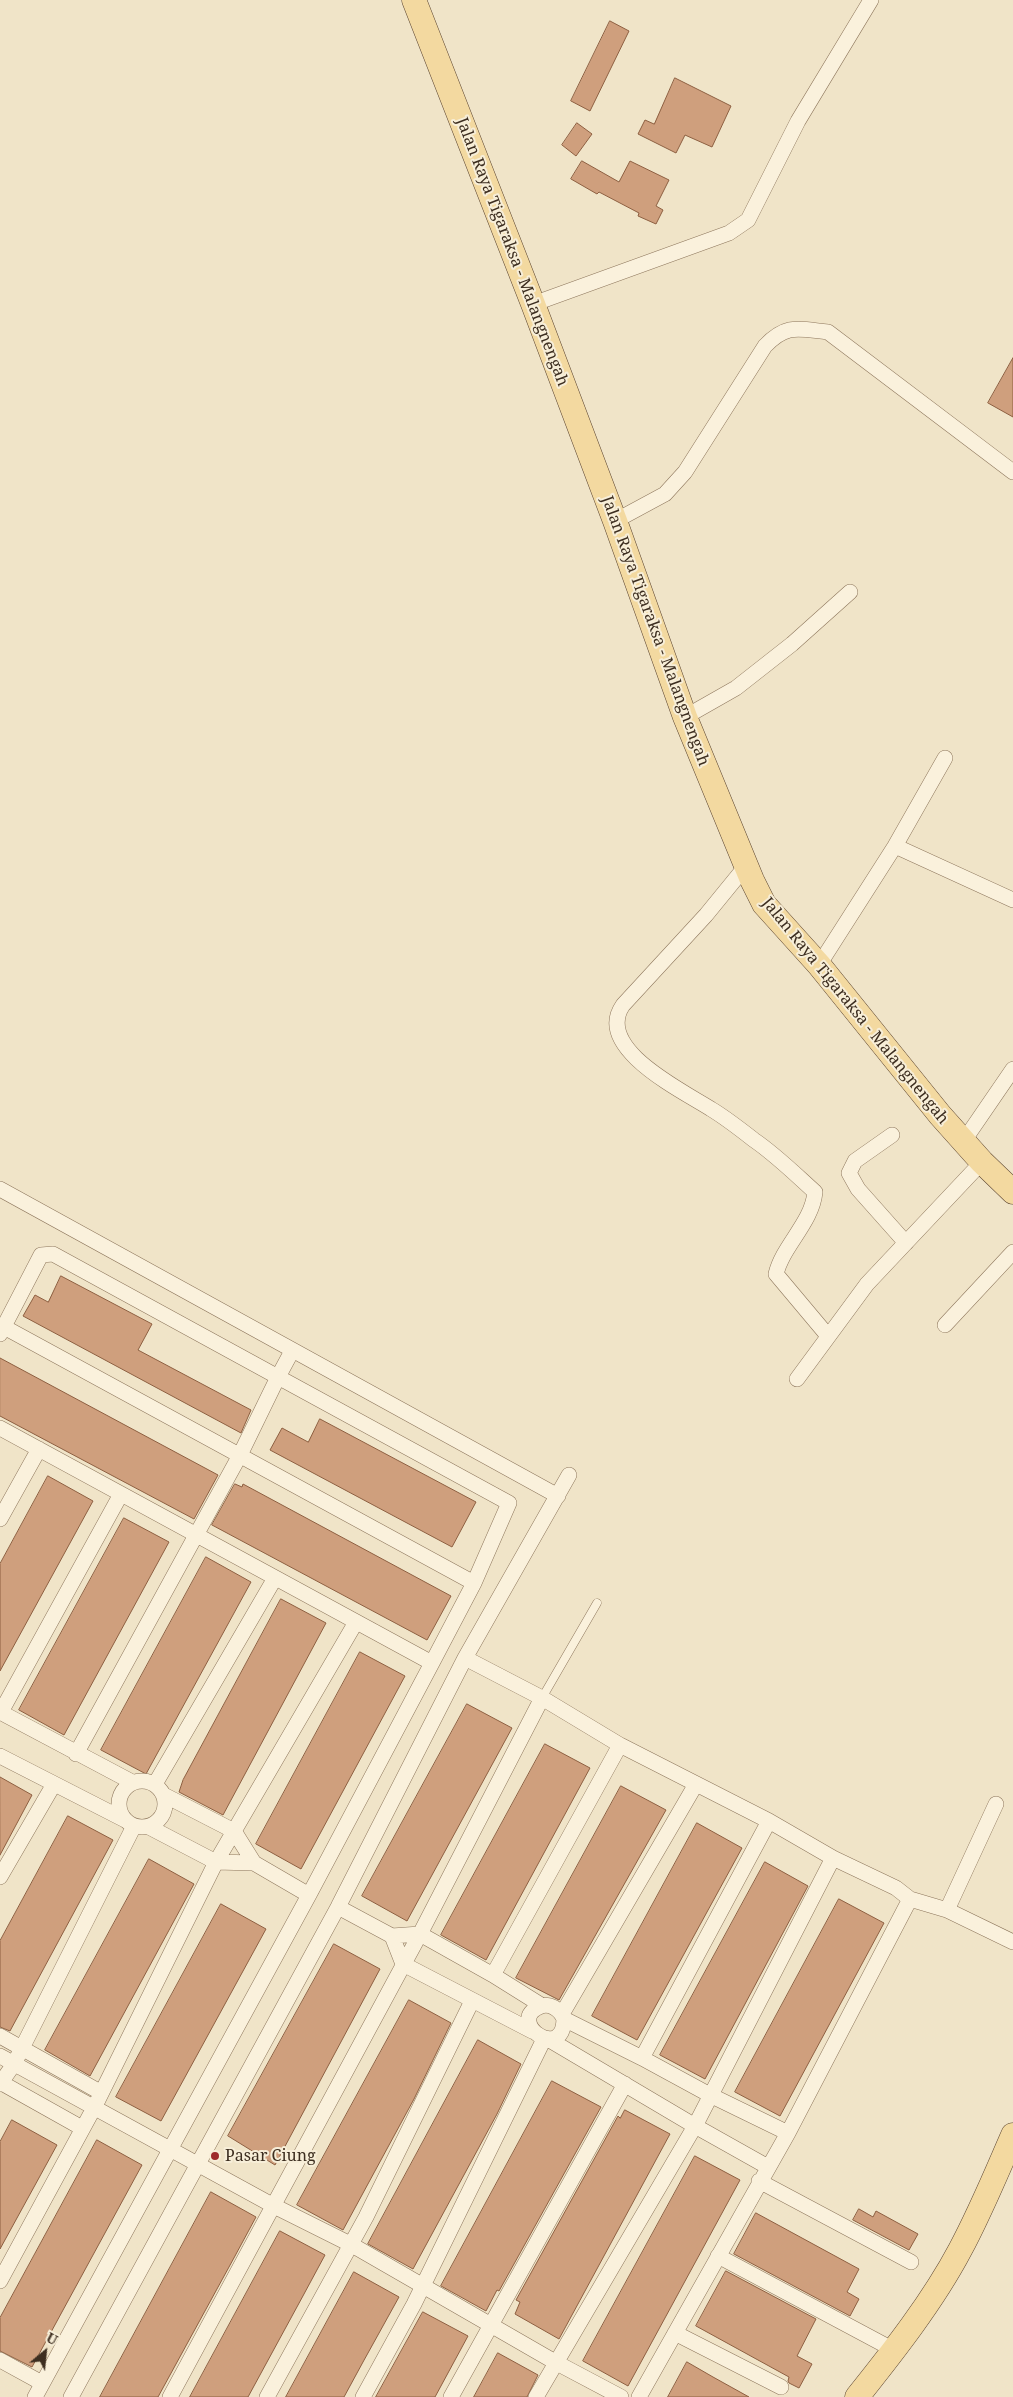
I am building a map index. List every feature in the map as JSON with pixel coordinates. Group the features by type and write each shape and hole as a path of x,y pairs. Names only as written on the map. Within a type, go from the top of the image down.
{"main road":[{"name":"Jalan Raya Tigaraksa - Malangnengah","path":"414,0 533,304 615,521 685,717 746,866 764,904 818,965 963,1142 1013,1192"},
{"path":"856,2397 894,2350 960,2251 1013,2136"}],"street":[{"path":"533,304 728,233 748,220 798,121 871,0"},
{"path":"615,521 665,494 672,487 685,472 765,346 777,334 794,328 828,332 1013,472"},
{"path":"685,717 736,688 792,644 850,592"},
{"path":"818,965 895,846 945,758"},
{"path":"895,846 1013,900"},
{"path":"746,866 706,915 617,1012 616,1025 624,1044 637,1059 666,1082 711,1109 763,1146 815,1192 814,1201 804,1224 778,1266 776,1274 828,1336"},
{"path":"963,1142 1013,1069"},
{"path":"892,1135 855,1161 849,1173 858,1189 906,1243"},
{"path":"797,1379 867,1284 982,1162"},
{"path":"0,1189 558,1496"},
{"path":"945,1326 1013,1252"},
{"path":"35,2397 309,1895 474,1583 509,1503 53,1254 41,1255 2,1331 240,1456 474,1583"},
{"path":"76,1754 240,1456 292,1351"},
{"path":"0,1428 432,1663"},
{"path":"0,1519 39,1449"},
{"path":"71,2397 338,1907 465,1658 569,1475"},
{"path":"121,1494 0,1712 132,1782"},
{"path":"275,1578 160,1789 166,1805 164,1814 158,1822 136,1825 119,1810 119,1800 123,1790 132,1782 143,1780 160,1789 234,1831 254,1863 309,1895"},
{"path":"0,2281 98,2099 216,1862 356,1622"},
{"path":"465,1658 542,1698 620,1745 769,1821 833,1858 896,1888 910,1899 947,1910 1013,1942"},
{"path":"170,2397 420,1934 542,1698"},
{"path":"493,1975 620,1745"},
{"path":"0,1756 136,1825 216,1862 254,1863"},
{"path":"0,1877 54,1784"},
{"path":"541,2036 560,2032 564,2026 563,2016 696,1784"},
{"path":"947,1910 996,1804"},
{"path":"642,2058 769,1821"},
{"path":"82,2128 0,2083 14,2064 136,1825"},
{"path":"536,2397 695,2126 833,1858"},
{"path":"639,2397 759,2181 788,2133 910,1899"},
{"path":"338,1907 392,1936 420,1934 493,1975 541,2006 553,2006 563,2016 710,2096 788,2133"},
{"path":"392,1936 403,1964 541,2036 768,2167"},
{"path":"267,2397 352,2245 472,2001"},
{"path":"541,2006 530,2016 529,2023 541,2036"},
{"path":"0,2036 22,2048 170,2147 274,2206 352,2245 555,2362 621,2397"},
{"path":"364,2397 414,2304 541,2036"},
{"path":"0,2056 14,2064 98,2099"},
{"path":"451,2397 625,2084"},
{"path":"759,2181 911,2262"},
{"path":"718,2256 894,2350"},
{"path":"675,2333 781,2387"},
{"path":"0,2360 42,2383"}],"lane":[{"path":"542,1698 597,1603"}],"building":[{"path":"610,21 629,31 590,111 571,101"},
{"path":"675,78 731,106 712,147 685,135 676,153 638,134 645,120 654,124"},
{"path":"577,123 592,134 576,156 562,145"},
{"path":"582,161 619,182 630,161 669,180 656,206 663,210 656,224 638,216 639,213 599,192 597,194 571,179"},
{"path":"1013,358 1013,417 988,403"},
{"path":"61,1276 152,1324 138,1350 251,1410 241,1433 23,1316 35,1295 48,1302"},
{"path":"0,1358 218,1475 194,1519 0,1416"},
{"path":"320,1419 476,1502 452,1547 270,1450 282,1428 308,1442"},
{"path":"48,1476 93,1501 0,1671 0,1564"},
{"path":"235,1484 242,1487 243,1484 451,1596 427,1640 212,1525"},
{"path":"124,1518 169,1542 64,1735 19,1710"},
{"path":"206,1557 251,1582 146,1774 101,1750"},
{"path":"281,1599 326,1623 223,1815 179,1792 183,1780"},
{"path":"360,1652 405,1676 301,1869 256,1844"},
{"path":"467,1704 512,1728 407,1921 362,1896"},
{"path":"545,1744 590,1768 486,1960 441,1935"},
{"path":"0,1777 32,1795 0,1855"},
{"path":"621,1786 666,1810 559,2000 516,1978"},
{"path":"68,1816 113,1840 10,2031 0,2027 0,1941"},
{"path":"697,1823 742,1848 637,2040 592,2016"},
{"path":"149,1859 194,1884 90,2076 45,2050"},
{"path":"765,1862 808,1886 705,2079 660,2055"},
{"path":"839,1899 884,1923 780,2116 735,2092"},
{"path":"221,1904 266,1929 161,2121 116,2097"},
{"path":"334,1944 380,1969 275,2165 228,2136"},
{"path":"409,2000 451,2023 414,2099 343,2230 297,2205"},
{"path":"478,2040 521,2064 497,2114 413,2269 368,2244"},
{"path":"552,2081 601,2107 499,2291 497,2290 486,2311 441,2286"},
{"path":"625,2110 670,2134 559,2339 515,2314 520,2302 516,2300 618,2116 620,2118"},
{"path":"12,2120 57,2145 0,2249 0,2142"},
{"path":"97,2140 142,2165 32,2367 0,2351 0,2318"},
{"path":"695,2156 740,2180 628,2386 583,2361"},
{"path":"211,2192 256,2217 235,2256 158,2397 100,2397"},
{"path":"859,2209 873,2217 876,2211 918,2234 909,2250 853,2220"},
{"path":"756,2213 859,2269 847,2292 859,2299 850,2316 734,2254"},
{"path":"280,2231 325,2255 304,2294 248,2397 190,2397"},
{"path":"726,2271 816,2319 797,2356 812,2364 799,2388 789,2383 789,2377 696,2326"},
{"path":"354,2272 399,2297 344,2397 286,2397"},
{"path":"423,2312 468,2336 435,2397 376,2397"},
{"path":"498,2353 538,2375 527,2397 474,2397"},
{"path":"687,2362 713,2377 749,2397 668,2397"}],"place":[{"name":"Pasar Ciung","path":"215,2156"}]}
